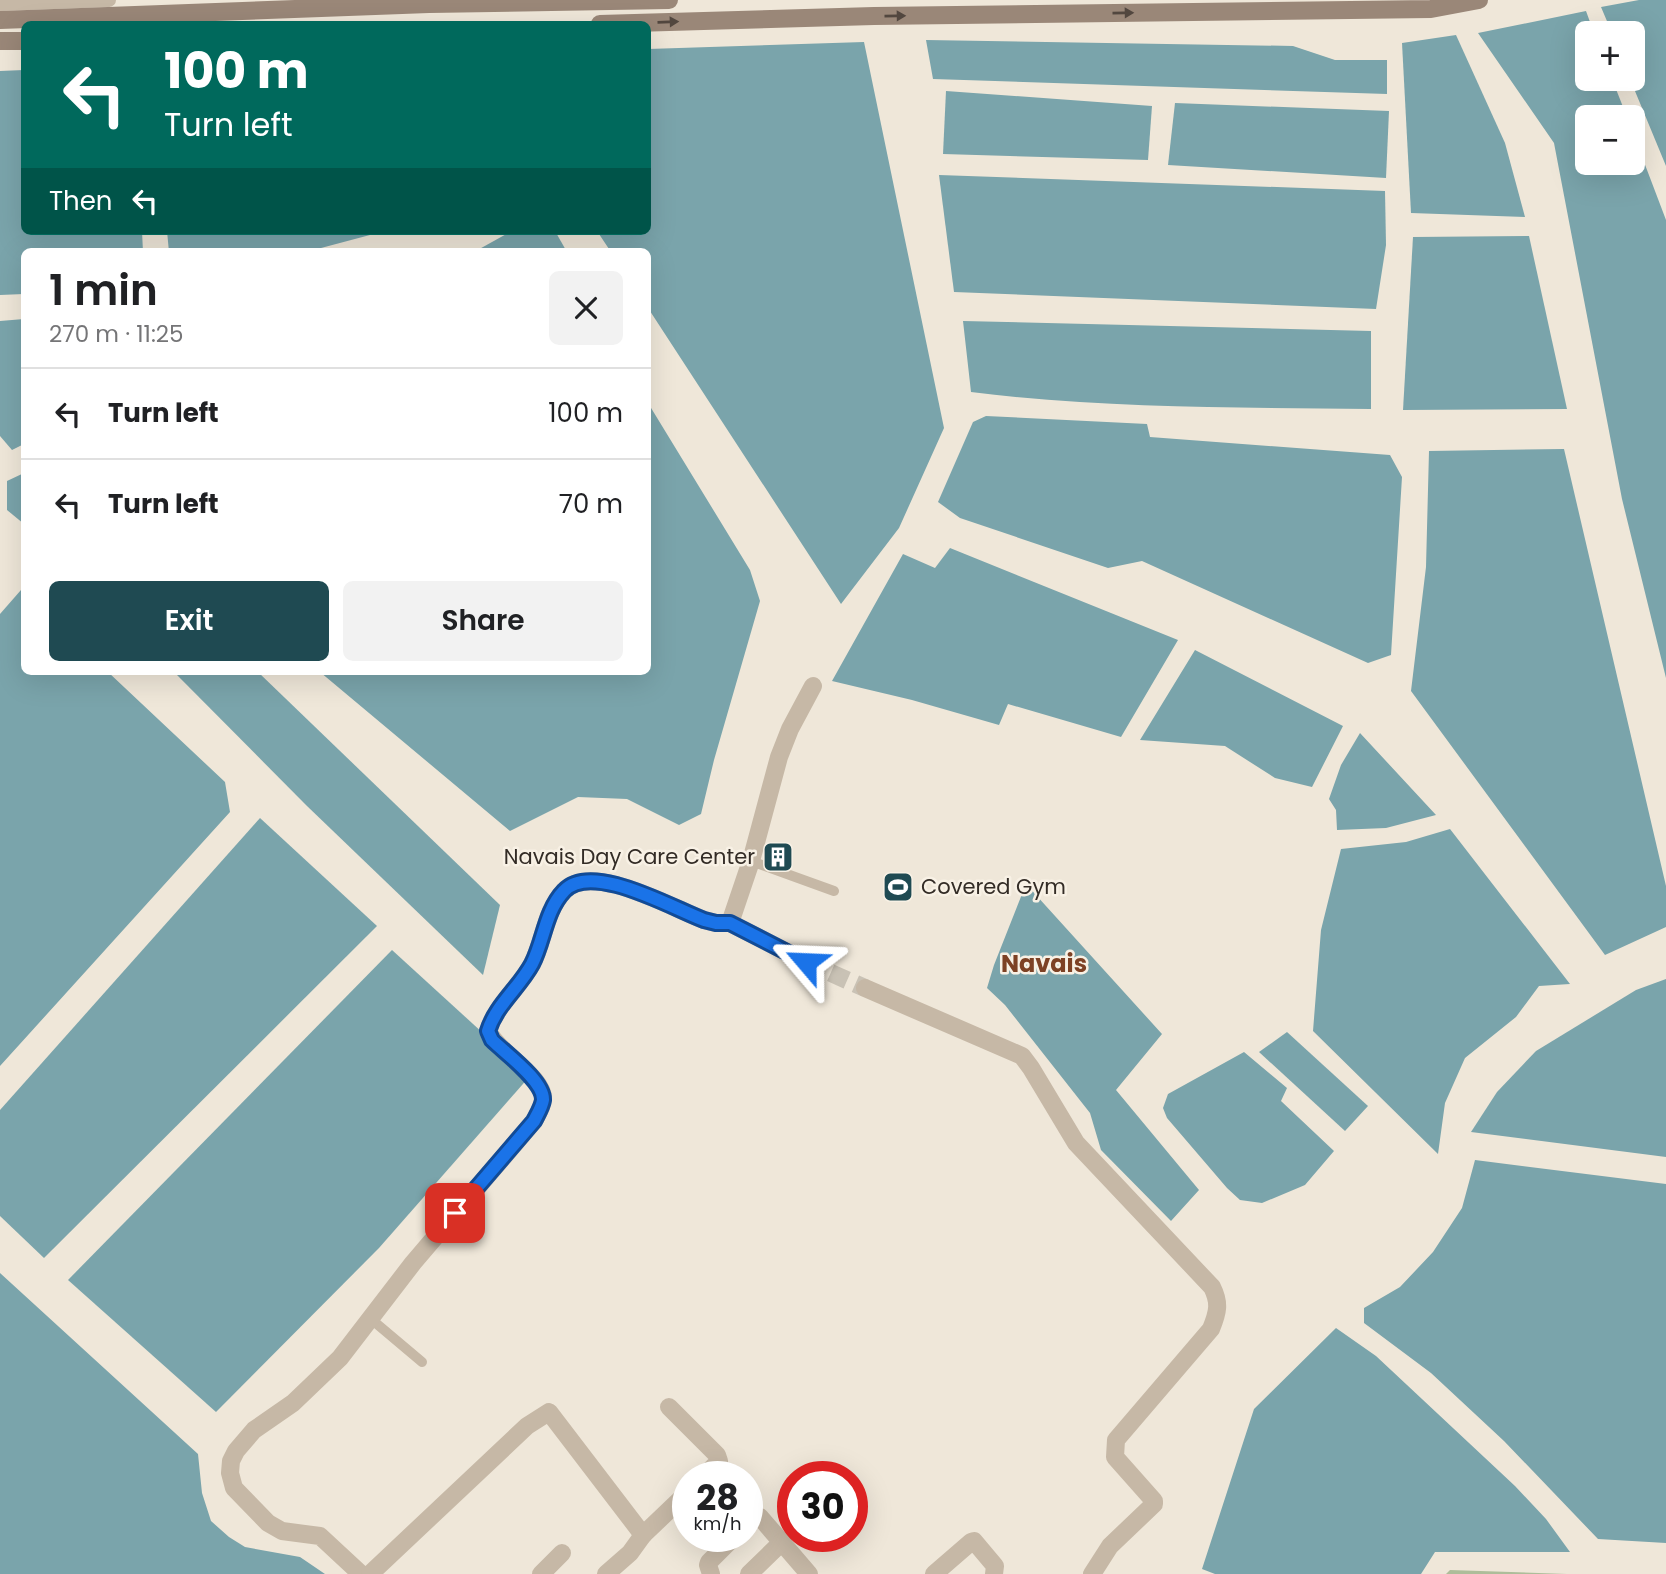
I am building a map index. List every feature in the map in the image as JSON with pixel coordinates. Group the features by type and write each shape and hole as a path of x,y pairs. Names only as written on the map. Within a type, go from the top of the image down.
{"main road":[{"path":"51,21 429,4 669,0"},
{"path":"651,23 1430,4 1479,0"},
{"path":"0,20 21,21"},
{"path":"0,41 21,41"}],"street":[{"path":"0,4 109,0"},
{"path":"730,923 751,861 779,757 790,729 813,686"},
{"path":"361,1574 320,1536 282,1531 268,1523 234,1488 230,1473 231,1461 254,1430 293,1403 333,1365 413,1263 534,1121 543,1099 537,1084 492,1040 488,1031 497,1011 531,965 554,907 564,891 575,882 604,881 631,889 704,920 730,923 806,962"},
{"path":"865,988 1022,1056 1076,1143 1212,1287 1219,1300 1218,1314 1211,1329 1116,1440 1115,1457 1154,1504 1110,1546 1091,1574"},
{"path":"669,1407 717,1455 719,1461"},
{"path":"370,1574 527,1426 549,1412 643,1535"},
{"path":"606,1574 630,1553 643,1535 672,1507"},
{"path":"763,1520 777,1535"},
{"path":"934,1574 974,1541 995,1566 995,1574"},
{"path":"749,1574 777,1547"},
{"path":"710,1574 709,1562 719,1552"},
{"path":"792,1552 809,1574"},
{"path":"541,1574 562,1553"}],"lane":[{"path":"751,861 835,891"},
{"path":"371,1319 422,1362"}],"green space":[{"path":"1450,1570 1567,1574 1446,1574"}],"water":[{"path":"1639,0 1666,0 1666,166 1645,115 1645,105 1641,105 1635,91 1645,91 1645,21 1607,21 1601,7"},
{"path":"1586,11 1590,21 1575,21 1575,91 1617,91 1622,105 1575,105 1575,175 1645,175 1645,165 1666,220 1666,678 1622,499 1554,143 1478,33"},
{"path":"1456,35 1505,143 1525,217 1411,213 1402,43"},
{"path":"926,40 1293,46 1335,60 1387,60 1387,94 933,79"},
{"path":"864,42 944,428 899,528 841,604 651,313 651,248 608,248 600,235 651,235 651,49"},
{"path":"21,70 21,235 142,235 143,248 21,248 21,294 0,295 0,71"},
{"path":"946,91 1152,106 1148,160 943,154"},
{"path":"1175,103 1389,111 1386,178 1168,165"},
{"path":"939,175 1385,191 1386,245 1376,309 954,292"},
{"path":"167,235 370,235 321,248 169,248"},
{"path":"505,235 557,235 565,248 481,248"},
{"path":"1529,236 1567,409 1403,410 1413,237"},
{"path":"21,319 21,446 12,450 0,436 0,321"},
{"path":"963,321 1371,331 1371,409 1070,402 971,392"},
{"path":"651,408 750,570 760,601 701,814 679,825 627,799 578,797 510,831 324,675 651,675"},
{"path":"986,416 1147,424 1150,437 1390,455 1402,477 1391,655 1368,663 1142,561 1108,568 960,518 938,502 973,422"},
{"path":"1564,449 1666,886 1666,927 1605,955 1411,691 1426,567 1429,451"},
{"path":"21,474 21,522 7,510 7,481"},
{"path":"950,548 1178,640 1121,737 1008,704 999,725 832,681 903,554 935,568"},
{"path":"21,590 21,675 111,675 225,782 230,812 0,1066 0,614"},
{"path":"1195,650 1343,726 1312,787 1275,778 1225,746 1140,740"},
{"path":"177,675 261,675 500,905 483,975 307,806"},
{"path":"1360,733 1436,815 1386,828 1337,830 1336,810 1329,799 1341,765"},
{"path":"260,818 377,926 44,1258 0,1216 0,1110"},
{"path":"1450,829 1570,984 1539,986 1516,1017 1465,1058 1445,1103 1438,1154 1313,1031 1321,930 1341,849 1406,842"},
{"path":"1026,884 1162,1034 1116,1090 1199,1190 1171,1221 1101,1150 1090,1113 1005,1005 987,988"},
{"path":"392,950 530,1076 379,1248 216,1412 68,1280"},
{"path":"1666,979 1666,1157 1471,1132 1497,1092 1536,1051 1636,990"},
{"path":"1287,1032 1368,1106 1345,1131 1259,1052"},
{"path":"1244,1052 1287,1088 1281,1101 1334,1151 1305,1185 1262,1203 1240,1200 1227,1188 1167,1118 1163,1108 1168,1094"},
{"path":"1475,1160 1666,1184 1666,1543 1598,1539 1504,1441 1431,1373 1364,1323 1364,1308 1400,1287 1433,1252 1462,1208"},
{"path":"0,1273 198,1454 202,1493 211,1521 245,1547 300,1557 325,1574 0,1574"},
{"path":"1336,1328 1376,1356 1515,1486 1546,1519 1570,1552 1435,1552 1421,1574 1215,1574 1202,1569 1254,1409"}],"tunnel":[{"path":"806,962 865,988"}],"place":[{"name":"Navais Day Care Center","path":"778,857"},
{"name":"Covered Gym","path":"898,887"}],"district":[{"name":"Navais","path":"1044,964"}],"route":[{"path":"455,1213 534,1121 540,1109 543,1099 537,1084 492,1040 488,1031 497,1011 513,993 531,965 554,907 564,891 575,882 604,881 631,889 704,920 730,923 806,962"}]}
